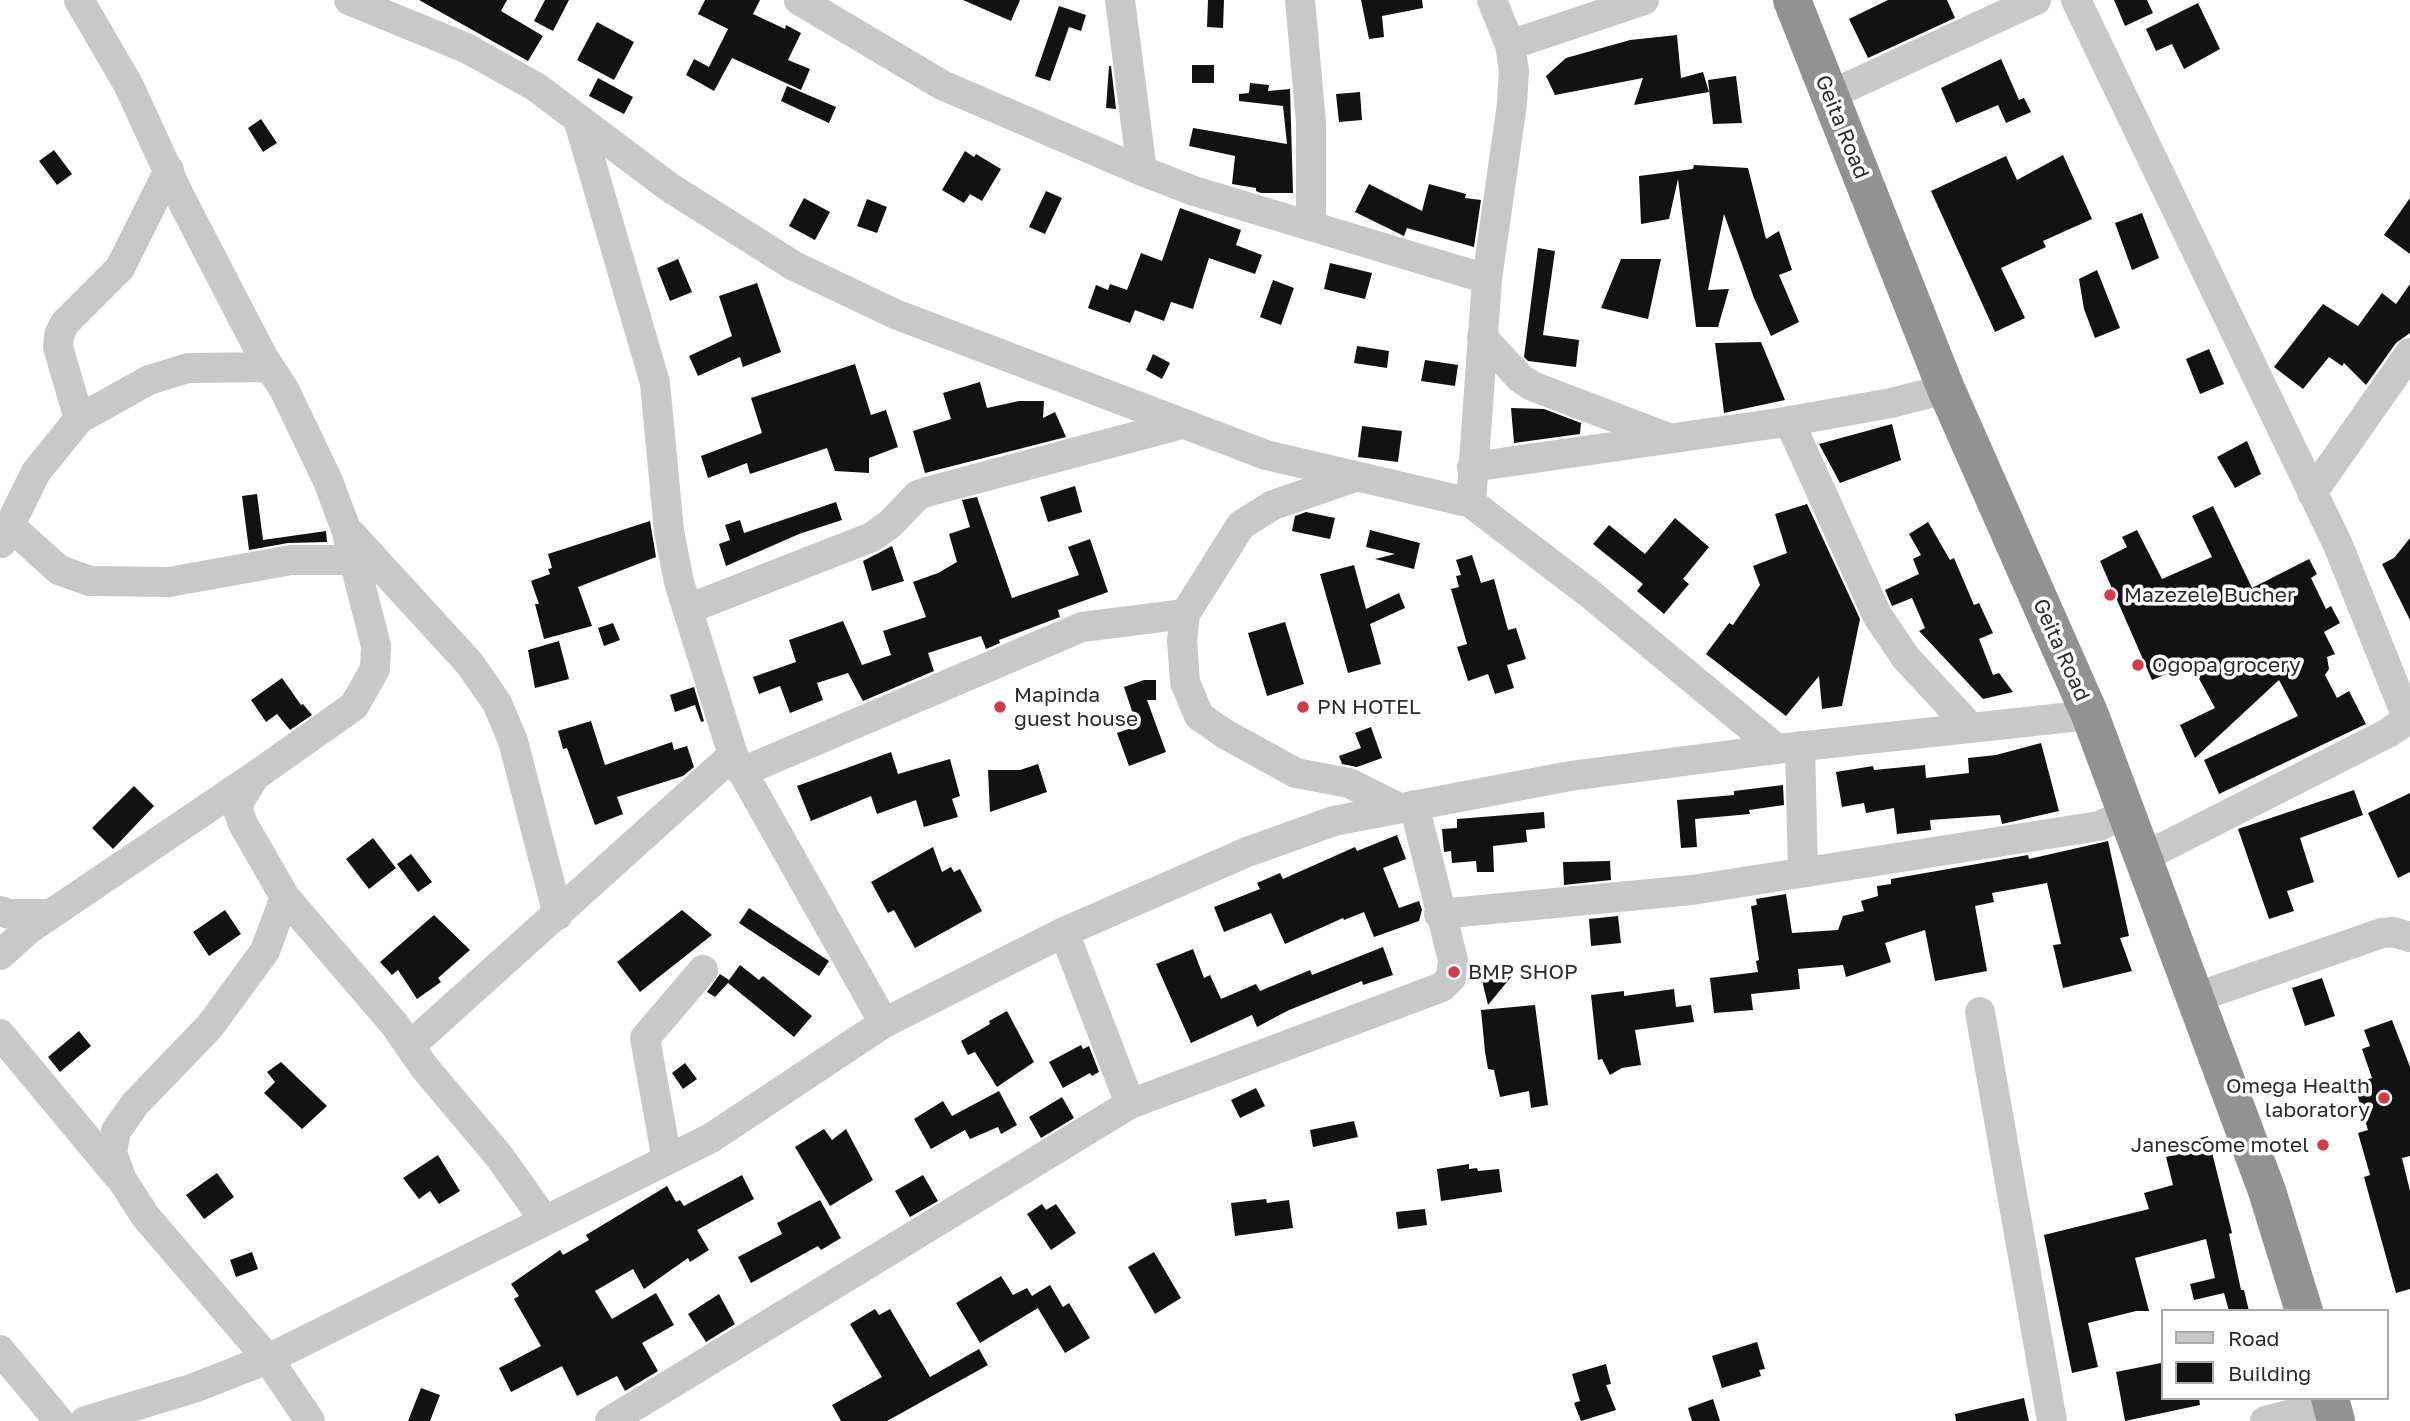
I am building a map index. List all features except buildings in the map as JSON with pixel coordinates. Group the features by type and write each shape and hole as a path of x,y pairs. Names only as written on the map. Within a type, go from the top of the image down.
{"highway":[{"name":"Geita Road","path":"1792,0 1946,389 2090,715 2267,1191 2303,1309"}],"street":[{"path":"0,955 51,914 354,706 375,669 376,646 355,560 328,481 284,389 231,298 129,86 79,0"},
{"path":"349,0 466,48 536,87 579,122 669,187 794,266 895,314 1266,455 1471,503 1789,748 1803,872"},
{"path":"799,0 943,85 1142,171 1194,191 1487,279"},
{"path":"1120,0 1142,171"},
{"path":"1300,0 1311,123 1311,226"},
{"path":"1471,503 1487,279 1513,104 1514,71 1510,45 1492,0"},
{"path":"1510,45 1644,0"},
{"path":"1830,95 2036,0"},
{"path":"2076,0 2338,545 2409,719 2388,733 2142,858"},
{"path":"579,122 655,383 669,531 688,609 738,763 884,1023"},
{"path":"79,419 58,347 59,335 65,323 120,268 169,170"},
{"path":"1482,337 1520,378 1532,386 1666,437"},
{"path":"2312,493 2410,353"},
{"path":"270,368 188,368 149,380 79,419 36,472 5,534 60,570 90,582 169,582 219,576 291,560 355,560"},
{"path":"1472,467 1789,421 1946,389"},
{"path":"1789,421 1877,615 1906,658 1971,728"},
{"path":"688,609 872,537 890,524 918,495 1182,424"},
{"path":"1356,477 1273,505 1241,525 1185,614 1182,641 1185,682 1199,716 1224,734 1296,773 1349,783 1407,806"},
{"path":"346,529 470,664 497,703 513,741 558,915"},
{"path":"376,646 405,593"},
{"path":"410,1046 558,915 738,763 1083,626 1185,614"},
{"path":"85,1421 194,1388 268,1359 711,1138 884,1023 1064,932 1247,852 1334,821 1570,776 1789,748 2090,715"},
{"path":"255,776 246,788 238,810 243,824 285,897 361,984 452,1102 499,1156 545,1221"},
{"path":"610,1421 1130,1104 1442,987 1451,978 1453,960 1407,806"},
{"path":"1439,914 1692,890 2099,826 2126,814"},
{"path":"128,1189 112,1153 116,1131 135,1104 210,1026 234,994 265,951 285,897"},
{"path":"0,911 9,914 51,914"},
{"path":"1064,932 1130,1104"},
{"path":"2197,997 2382,933 2393,932 2410,937"},
{"path":"667,1160 645,1038 703,970"},
{"path":"1980,1012 2052,1421"},
{"path":"0,1034 128,1189 181,1262 268,1359 310,1421"},
{"path":"0,1350 59,1421"},
{"path":"2264,1421 2333,1408"}],"place":[{"name":"Mazezele Bucher","path":"2110,595"},
{"name":"Ogopa grocery","path":"2138,665"},
{"name":"Mapinda guest house","path":"1000,707"},
{"name":"PN HOTEL","path":"1303,707"},
{"name":"BMP SHOP","path":"1454,972"},
{"name":"Omega Health laboratory","path":"2384,1098"},
{"name":"Janescome motel","path":"2323,1145"}]}
